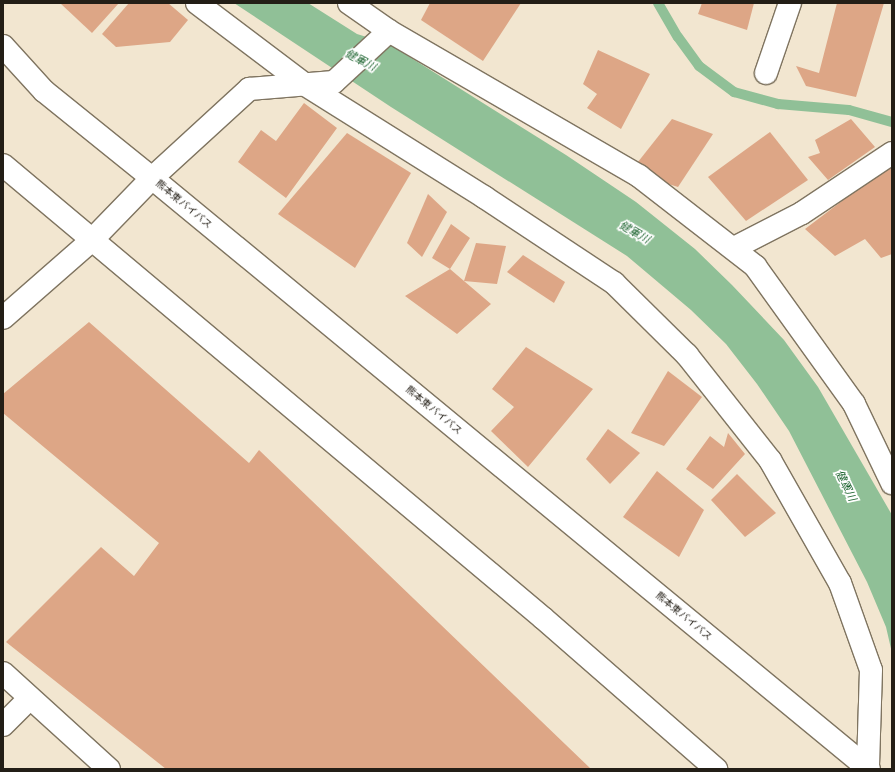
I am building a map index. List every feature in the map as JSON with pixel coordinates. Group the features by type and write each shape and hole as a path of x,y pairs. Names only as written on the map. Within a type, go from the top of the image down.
{"main road":[{"path":"197,3 304,84 484,198 614,283 687,354 770,460 840,583 871,670 869,769"},
{"path":"349,3 389,31 639,176 734,248 755,266 854,404 892,483"},
{"path":"766,73 790,3"},
{"path":"3,318 92,240 152,178 249,89 334,82 389,31"},
{"name":"熊本東バイパス","path":"3,46 44,91 152,178 869,769"},
{"path":"734,248 802,214 892,153"},
{"path":"3,165 543,618 716,769"},
{"path":"3,673 109,769"},
{"path":"3,725 30,698"}],"water":[{"name":"健軍川","path":"234,3 308,3 357,34 389,44 566,155 636,202 695,249 732,285 784,340 818,387 892,515 892,653 886,627 867,582 789,431 757,384 726,344 691,310 627,256 391,107"}],"building":[{"path":"60,3 119,3 92,33"},
{"path":"129,3 168,3 188,20 170,42 116,47 102,34"},
{"path":"430,3 521,3 483,61 421,20"},
{"path":"702,3 754,3 747,30 698,14"},
{"path":"837,3 884,3 856,97 806,86 796,66 819,73"},
{"path":"598,50 650,74 621,129 587,108 597,94 583,84"},
{"path":"304,103 337,128 286,198 238,162 261,130 276,141"},
{"path":"672,119 713,134 678,187 630,172"},
{"path":"851,119 875,147 828,180 808,157 820,153 815,140"},
{"path":"770,132 808,180 746,221 708,177"},
{"path":"347,133 411,173 355,268 278,214"},
{"path":"892,163 892,254 881,258 865,239 835,256 805,229"},
{"path":"428,194 447,212 422,257 407,243"},
{"path":"451,224 470,238 450,269 432,258"},
{"path":"476,243 506,246 497,284 464,281"},
{"path":"523,255 565,282 554,303 507,272"},
{"path":"450,269 491,304 457,334 405,296"},
{"path":"89,322 249,463 259,450 591,769 166,769 6,642 101,547 134,576 159,543 3,413 3,394"},
{"path":"526,347 593,389 528,467 491,431 514,407 492,389"},
{"path":"668,371 702,397 664,446 631,433"},
{"path":"608,429 640,453 610,484 586,459"},
{"path":"728,433 745,454 713,489 686,469 710,436 724,447"},
{"path":"657,471 704,510 679,557 623,517"},
{"path":"737,474 776,513 745,537 711,500"}],"waterway":[{"path":"658,3 678,37 699,66 734,92 778,104 849,110 892,122"}]}
